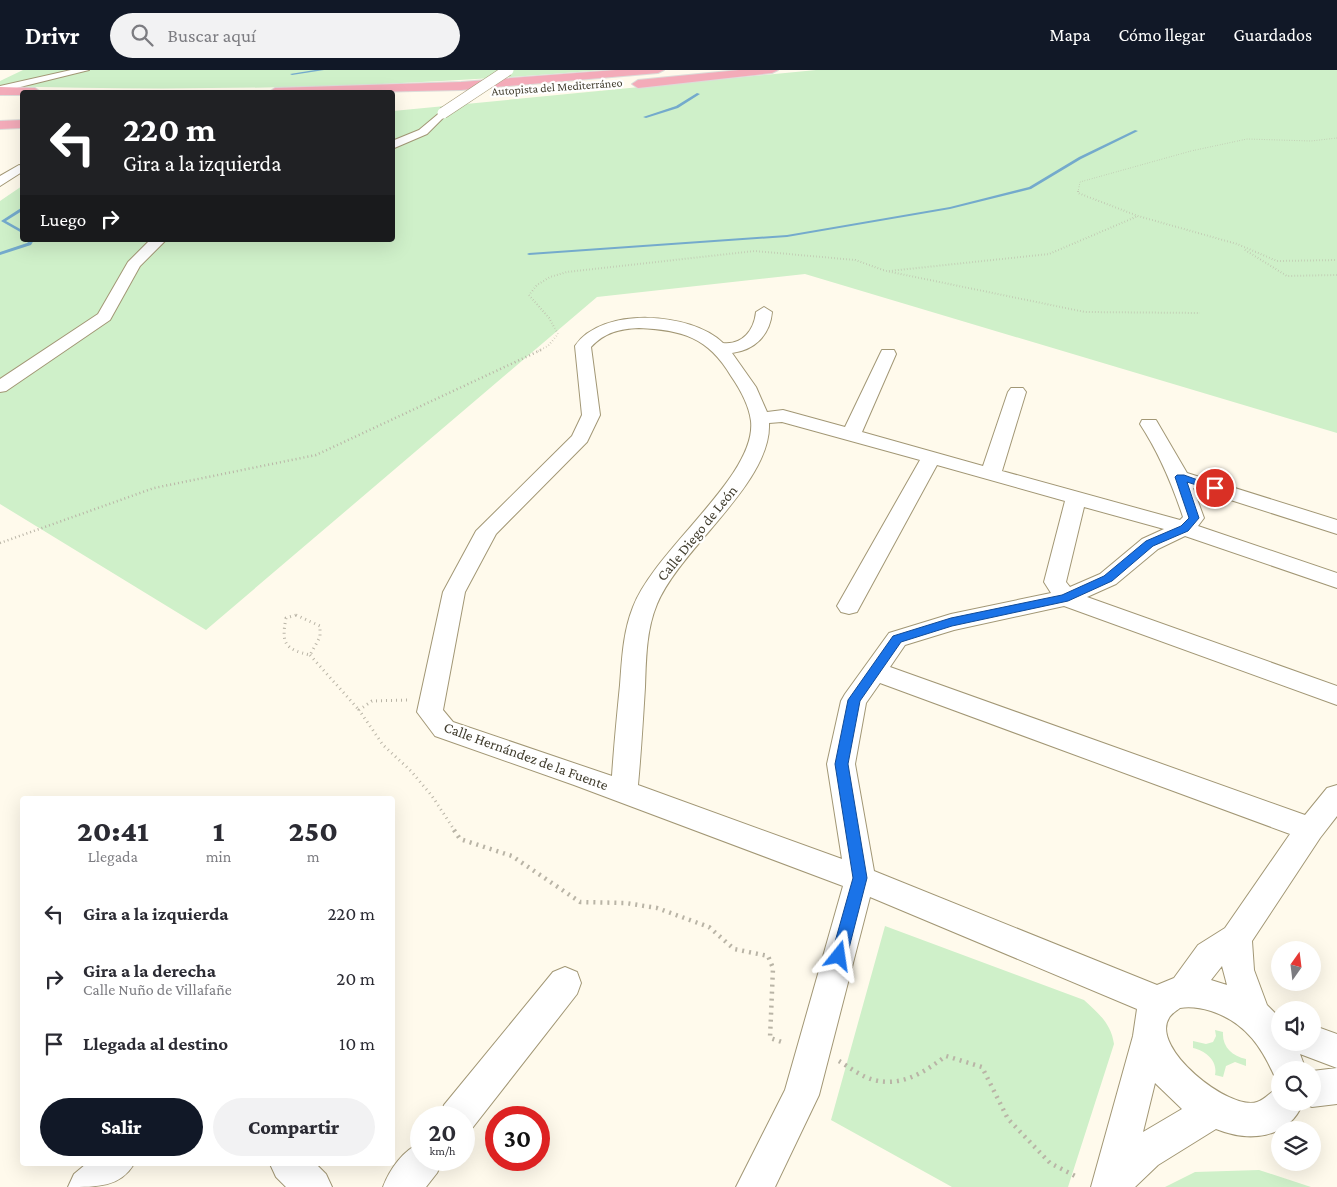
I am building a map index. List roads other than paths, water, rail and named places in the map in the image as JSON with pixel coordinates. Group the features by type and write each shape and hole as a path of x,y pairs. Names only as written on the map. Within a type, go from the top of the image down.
{"highway":[{"name":"Autopista del Mediterráneo","path":"337,90 461,86 658,70"},
{"name":"Autopista del Mediterráneo","path":"395,98 567,87 751,70"},
{"path":"630,85 772,70"},
{"path":"0,90 20,91"},
{"path":"431,105 488,100"},
{"path":"0,101 20,102"},
{"path":"0,125 20,124"}],"street":[{"path":"0,90 84,70"},
{"path":"395,145 423,132 443,113 508,70"},
{"path":"0,182 19,169"},
{"path":"0,387 104,317 114,302 127,271 145,248 156,242"},
{"path":"735,370 740,355 762,326 764,312"},
{"name":"Calle Hernández de la Fuente","path":"624,793 444,729 430,712 454,592 487,531 580,438 591,415 589,384 582,353 586,340 593,334 610,327 648,324 692,331 705,336 719,348 735,370"},
{"path":"719,348 738,348 748,342"},
{"path":"851,435 888,354"},
{"name":"Calle Diego de León","path":"624,793 635,649 638,625 645,605 664,570 744,475 753,459 758,443 760,419 753,400 735,370"},
{"path":"990,473 1017,392"},
{"path":"760,419 783,416 1076,497 1184,528 1337,581"},
{"path":"755,1187 801,1095 860,878 841,764 854,700 897,639 951,622 1064,598 1108,579 1150,544 1184,528 1194,518 1180,477 1167,449 1149,424"},
{"path":"849,606 932,457"},
{"path":"1180,477 1337,527"},
{"path":"1076,497 1055,582 1064,598 1337,696"},
{"path":"874,671 1310,829"},
{"path":"624,793 860,878 1173,996 1238,1004 1268,1025"},
{"path":"1100,1183 1150,1036 1152,1014 1173,996 1209,956 1236,938 1310,829 1337,796"},
{"path":"1236,938 1238,970 1280,1045 1286,1061"},
{"path":"468,1106 565,983"},
{"path":"1150,1036 1162,1065 1181,1087 1202,1103 1236,1119 1258,1120 1272,1111"},
{"path":"1321,1045 1337,1051"},
{"path":"1321,1087 1337,1086"},
{"path":"1100,1183 1145,1152 1214,1109"},
{"path":"88,1187 114,1166"},
{"path":"291,1166 313,1187"},
{"path":"402,1187 415,1171"}],"waterway":[{"path":"292,74 322,70"},
{"path":"645,117 677,107 698,94"},
{"path":"529,254 787,236 950,208 1030,188 1080,158 1136,131"},
{"path":"20,210 3,221 20,231"},
{"path":"0,254 30,242"}]}
